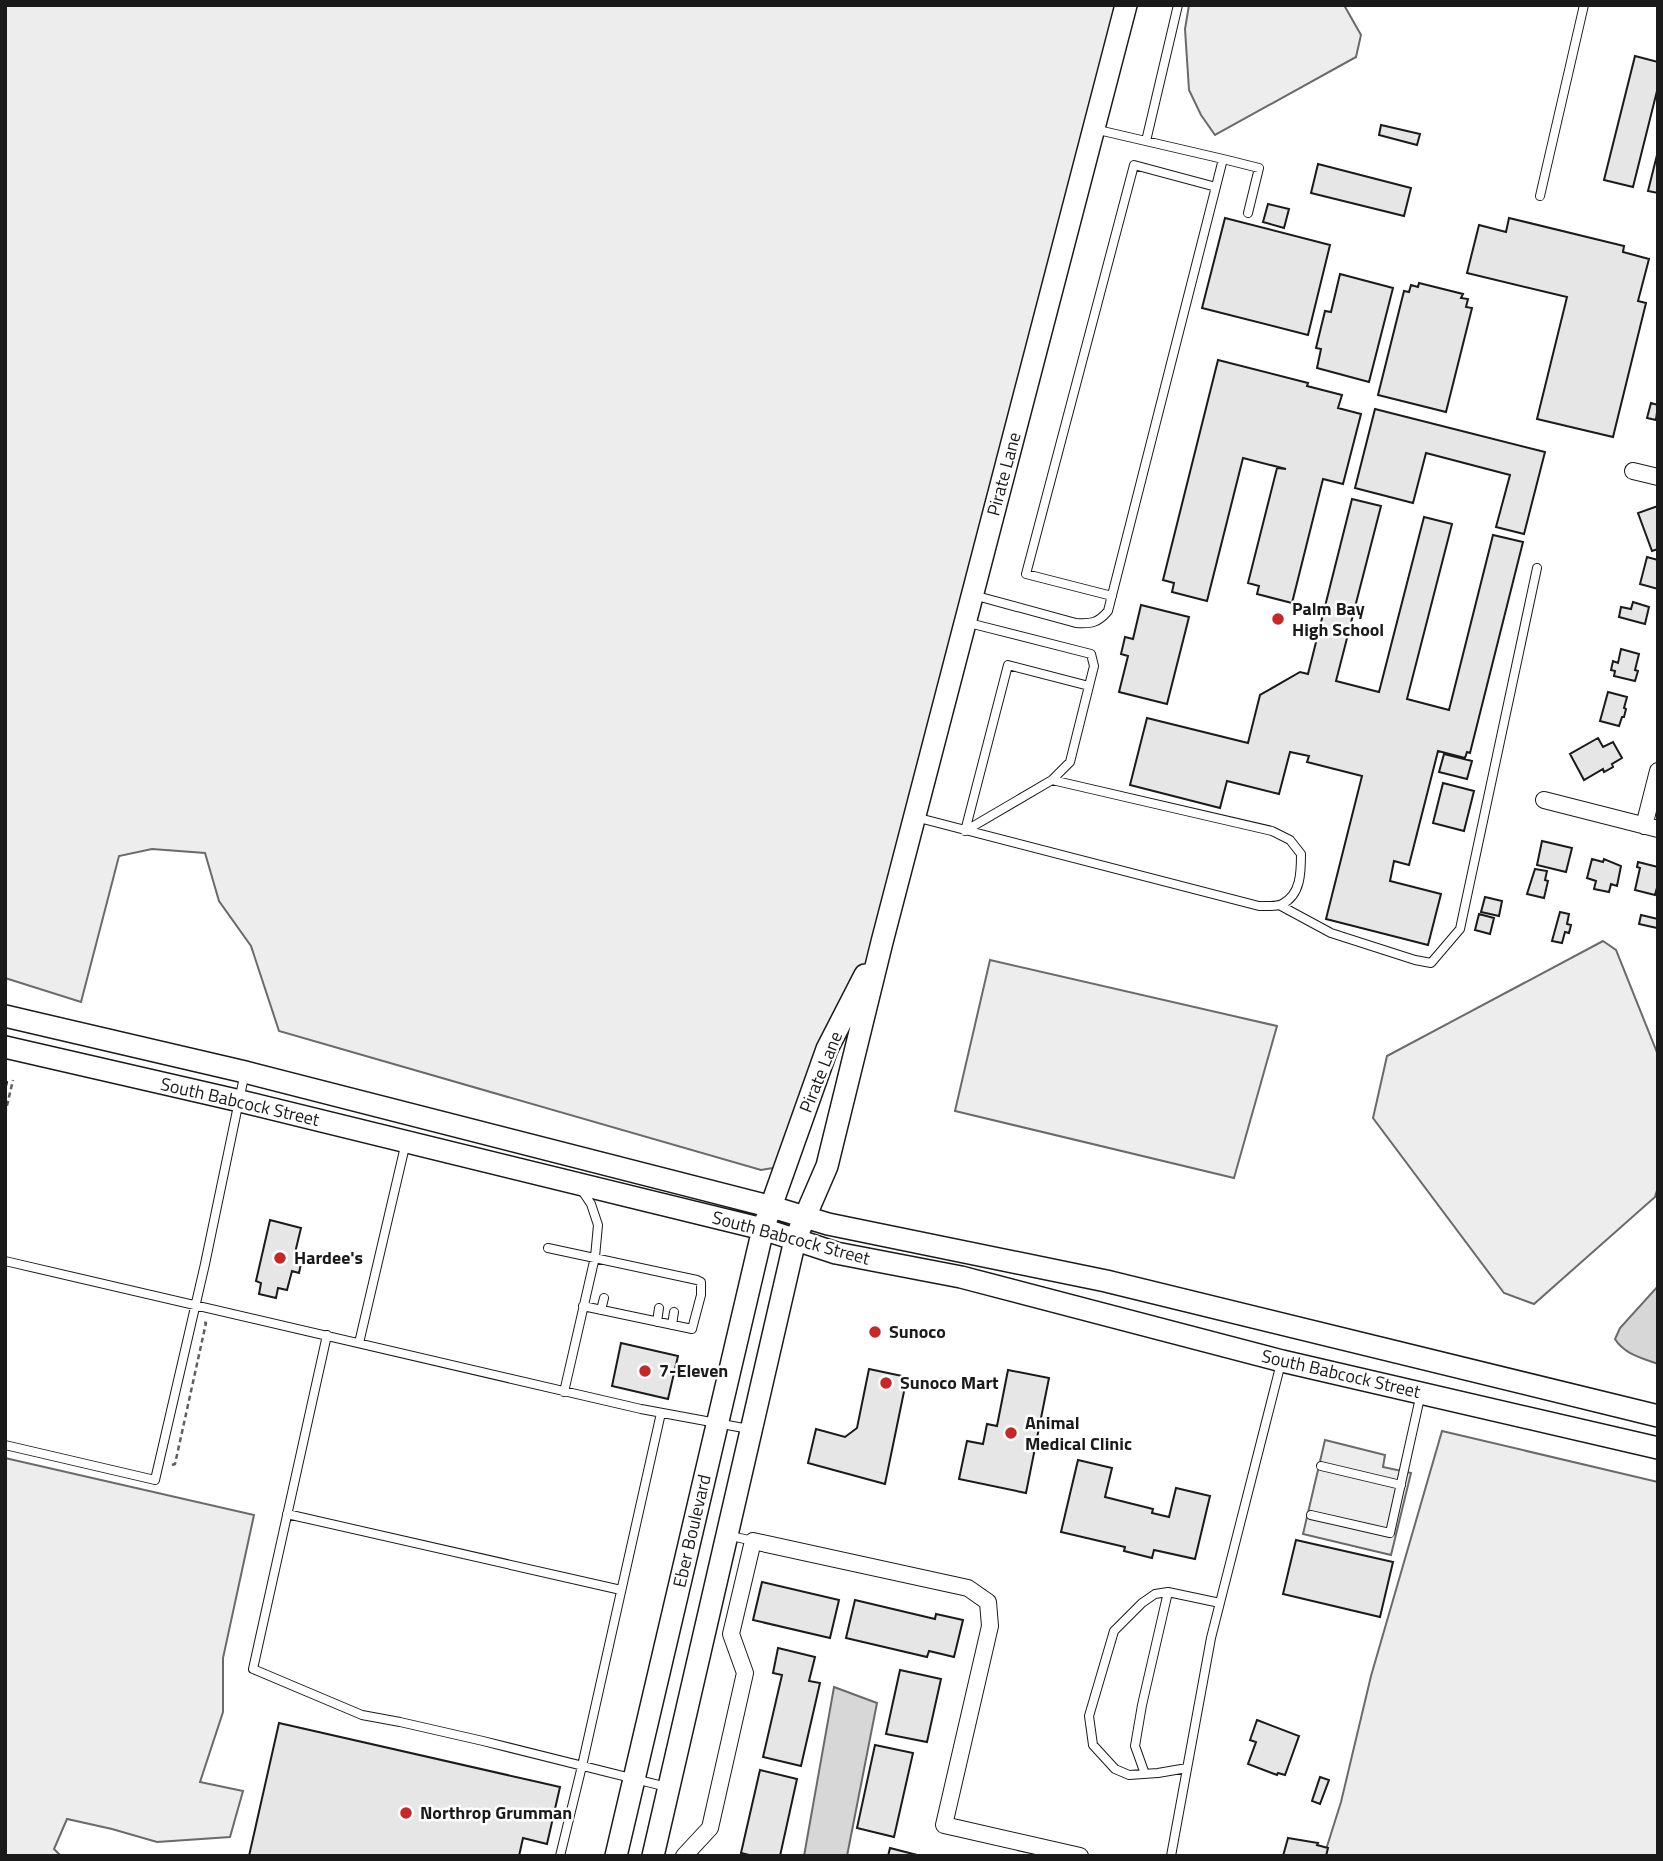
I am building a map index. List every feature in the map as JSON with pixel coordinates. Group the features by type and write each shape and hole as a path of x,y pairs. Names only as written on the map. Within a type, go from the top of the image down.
{"main road":[{"name":"Pirate Lane","path":"806,1217 827,1166 882,942 1126,5"},
{"name":"Pirate Lane","path":"772,1207 827,1049 882,942"},
{"name":"South Babcock Street","path":"5,1016 245,1072 772,1207 828,1224 1106,1281 1658,1416"},
{"name":"South Babcock Street","path":"5,1047 240,1101 578,1184 763,1230 836,1253 961,1277 1282,1361 1658,1448"},
{"name":"Eber Boulevard","path":"616,1856 763,1230 772,1207"},
{"name":"Eber Boulevard","path":"653,1856 795,1240 806,1217"}],"street":[{"path":"1633,471 1658,477"},
{"path":"1544,800 1651,827 1658,771"},
{"path":"684,1856 710,1828 745,1673 731,1634 753,1541 968,1588 988,1602 990,1626 944,1825 1080,1856"}],"lane":[{"path":"1146,141 1178,5"},
{"path":"1540,196 1584,5"},
{"path":"1093,129 1259,168 1248,213"},
{"path":"973,595 1076,623 1090,624 1100,621 1108,611 1223,159"},
{"path":"1112,596 1026,574 1134,165 1216,187"},
{"path":"915,817 1259,906 1280,906 1331,933 1416,960 1431,962 1460,929 1537,568"},
{"path":"965,622 1091,654 1094,666 1070,762 1052,780 965,831"},
{"path":"965,831 1008,665 1089,686"},
{"path":"1052,780 1281,835 1290,840 1301,854 1301,875 1294,894 1280,906"},
{"path":"5,1445 155,1480 245,1072"},
{"path":"359,1343 406,1142"},
{"path":"564,1392 595,1257 598,1225 591,1204 578,1184"},
{"path":"548,1248 595,1257 611,1265 666,1278 681,1276 701,1282 701,1295 692,1329 583,1306"},
{"path":"5,1261 564,1392 751,1429"},
{"path":"680,1287 681,1276"},
{"path":"601,1310 604,1298"},
{"path":"618,1314 620,1302"},
{"path":"634,1317 636,1305"},
{"path":"657,1322 659,1308"},
{"path":"671,1325 674,1312"},
{"path":"327,1335 253,1668 362,1715 668,1788"},
{"path":"1171,1856 1211,1639 1282,1361"},
{"path":"1311,1515 1390,1533 1421,1393"},
{"path":"560,1856 661,1413"},
{"path":"1321,1466 1401,1485"},
{"path":"287,1514 621,1590"},
{"path":"727,1535 753,1541"},
{"path":"1187,1768 1129,1775 1115,1769 1093,1745 1089,1716 1114,1631 1142,1603 1155,1594 1168,1592 1220,1603"},
{"path":"1145,1774 1135,1746 1168,1592"}],"path":[{"path":"5,1114 13,1080"},
{"path":"157,1470 175,1464 206,1323 192,1318"}],"shaded area":[{"path":"5,5 1125,5 882,942 786,1166 761,1170 279,1031 251,946 219,901 205,853 152,849 119,856 81,1002 5,978"},
{"path":"1189,5 1344,5 1361,35 1356,57 1215,135 1201,115 1189,90 1185,29"},
{"path":"1603,941 1616,950 1658,1055 1658,1187 1655,1197 1534,1304 1504,1293 1373,1118 1387,1056"},
{"path":"990,960 1277,1026 1234,1178 955,1111"},
{"path":"1658,1286 1658,1364 1628,1352 1615,1339 1620,1328"},
{"path":"1442,1431 1658,1482 1658,1856 1324,1856 1341,1802 1371,1676"},
{"path":"1325,1440 1385,1455 1383,1467 1411,1473 1391,1555 1303,1534"},
{"path":"5,1458 254,1515 223,1658 223,1712 200,1782 243,1791 230,1837 157,1842 67,1819 54,1849 61,1856 5,1856"},
{"path":"834,1687 877,1703 847,1856 804,1856"}],"building":[{"path":"1635,56 1658,62 1658,87 1633,187 1604,180"},
{"path":"1381,125 1420,134 1417,145 1379,135"},
{"path":"1658,151 1658,193 1648,191"},
{"path":"1318,164 1411,188 1404,216 1311,193"},
{"path":"1268,204 1289,209 1284,228 1263,222"},
{"path":"1225,218 1330,245 1308,335 1202,308"},
{"path":"1509,218 1624,246 1623,252 1649,259 1638,301 1646,303 1613,437 1537,419 1567,297 1467,273 1479,225 1506,232"},
{"path":"1340,274 1393,288 1369,382 1317,368 1321,349 1316,348 1325,311 1331,312"},
{"path":"1419,283 1463,294 1461,298 1468,299 1466,307 1472,308 1446,412 1378,395 1404,291 1409,292 1411,285 1418,287"},
{"path":"1218,360 1308,383 1307,386 1342,395 1338,408 1361,414 1343,484 1323,479 1292,603 1257,594 1259,586 1248,583 1277,468 1286,469 1243,458 1207,601 1172,592 1174,583 1163,580"},
{"path":"1651,403 1658,405 1656,420 1647,418"},
{"path":"1375,409 1545,452 1524,534 1496,527 1510,475 1426,453 1413,503 1355,488"},
{"path":"1352,499 1381,506 1336,681 1379,692 1424,517 1452,524 1407,699 1449,710 1493,535 1523,542 1470,753 1467,752 1465,758 1438,751 1409,865 1394,861 1390,881 1441,894 1428,945 1326,919 1362,776 1307,762 1309,756 1290,752 1279,794 1227,781 1220,808 1130,785 1147,718 1248,743 1260,695 1300,672 1308,674"},
{"path":"1658,506 1658,549 1652,551 1638,513"},
{"path":"1647,557 1658,560 1658,589 1640,584"},
{"path":"1633,602 1649,607 1645,624 1619,617 1621,607 1631,609"},
{"path":"1141,605 1189,617 1167,704 1119,692 1128,656 1121,654 1125,637 1133,639"},
{"path":"1621,649 1639,654 1635,681 1614,676 1615,671 1611,670 1613,661 1618,663"},
{"path":"1608,692 1627,697 1624,717 1619,726 1600,721"},
{"path":"1598,738 1603,747 1613,742 1622,758 1612,764 1613,767 1604,772 1603,769 1584,780 1570,754"},
{"path":"1444,754 1472,761 1467,779 1439,772"},
{"path":"1443,783 1474,791 1464,831 1433,823"},
{"path":"1542,841 1572,848 1566,872 1537,865"},
{"path":"1592,859 1603,862 1604,859 1621,866 1617,886 1611,884 1609,892 1594,889 1596,881 1587,878"},
{"path":"1638,862 1658,867 1655,895 1635,890 1640,868 1637,867"},
{"path":"1535,869 1547,871 1544,898 1527,894"},
{"path":"1485,897 1502,901 1499,916 1481,912"},
{"path":"1560,912 1569,914 1567,924 1571,925 1569,933 1565,932 1562,943 1552,941"},
{"path":"1479,914 1494,918 1490,934 1475,930"},
{"path":"1641,915 1658,919 1657,928 1639,924"},
{"name":"Hardee's","path":"270,1220 301,1228 294,1257 302,1259 299,1273 292,1271 287,1290 278,1288 276,1298 259,1294 261,1283 256,1281"},
{"name":"7-Eleven","path":"621,1343 678,1356 668,1399 612,1386"},
{"path":"869,1369 907,1377 885,1484 808,1463 816,1429 845,1437 857,1428"},
{"name":"Animal Medical Clinic","path":"1008,1370 1049,1378 1026,1493 959,1479 967,1441 983,1444 987,1424 997,1426"},
{"path":"1078,1460 1112,1468 1105,1497 1153,1509 1152,1513 1169,1517 1176,1488 1210,1496 1195,1559 1154,1550 1152,1558 1124,1551 1125,1547 1061,1532"},
{"path":"1296,1540 1393,1562 1380,1617 1283,1594"},
{"path":"762,1582 839,1600 830,1638 753,1620"},
{"path":"855,1600 935,1619 936,1614 963,1620 954,1657 929,1651 927,1657 846,1638"},
{"path":"778,1648 815,1657 809,1681 820,1683 801,1766 763,1757 782,1675 773,1673"},
{"path":"900,1670 941,1679 927,1742 886,1734"},
{"path":"1257,1720 1299,1736 1285,1775 1277,1775 1248,1764 1256,1742 1250,1740"},
{"name":"Northrop Grumman","path":"279,1723 560,1787 547,1844 523,1838 519,1856 249,1856"},
{"path":"875,1745 913,1753 894,1837 857,1828"},
{"path":"760,1770 797,1779 780,1856 741,1853"},
{"path":"1320,1777 1329,1780 1320,1804 1312,1801"},
{"path":"1288,1838 1318,1843 1317,1845 1328,1848 1326,1856 1283,1856"},
{"path":"890,1848 921,1856 888,1856"}],"fence":[{"path":"5,1082 5,1091"}],"place":[{"name":"Palm Bay High School","path":"1278,619"},
{"name":"Hardee's","path":"280,1258"},
{"name":"Sunoco","path":"875,1332"},
{"name":"7-Eleven","path":"645,1371"},
{"name":"Sunoco Mart","path":"886,1383"},
{"name":"Animal Medical Clinic","path":"1011,1433"},
{"name":"Northrop Grumman","path":"406,1813"}]}
